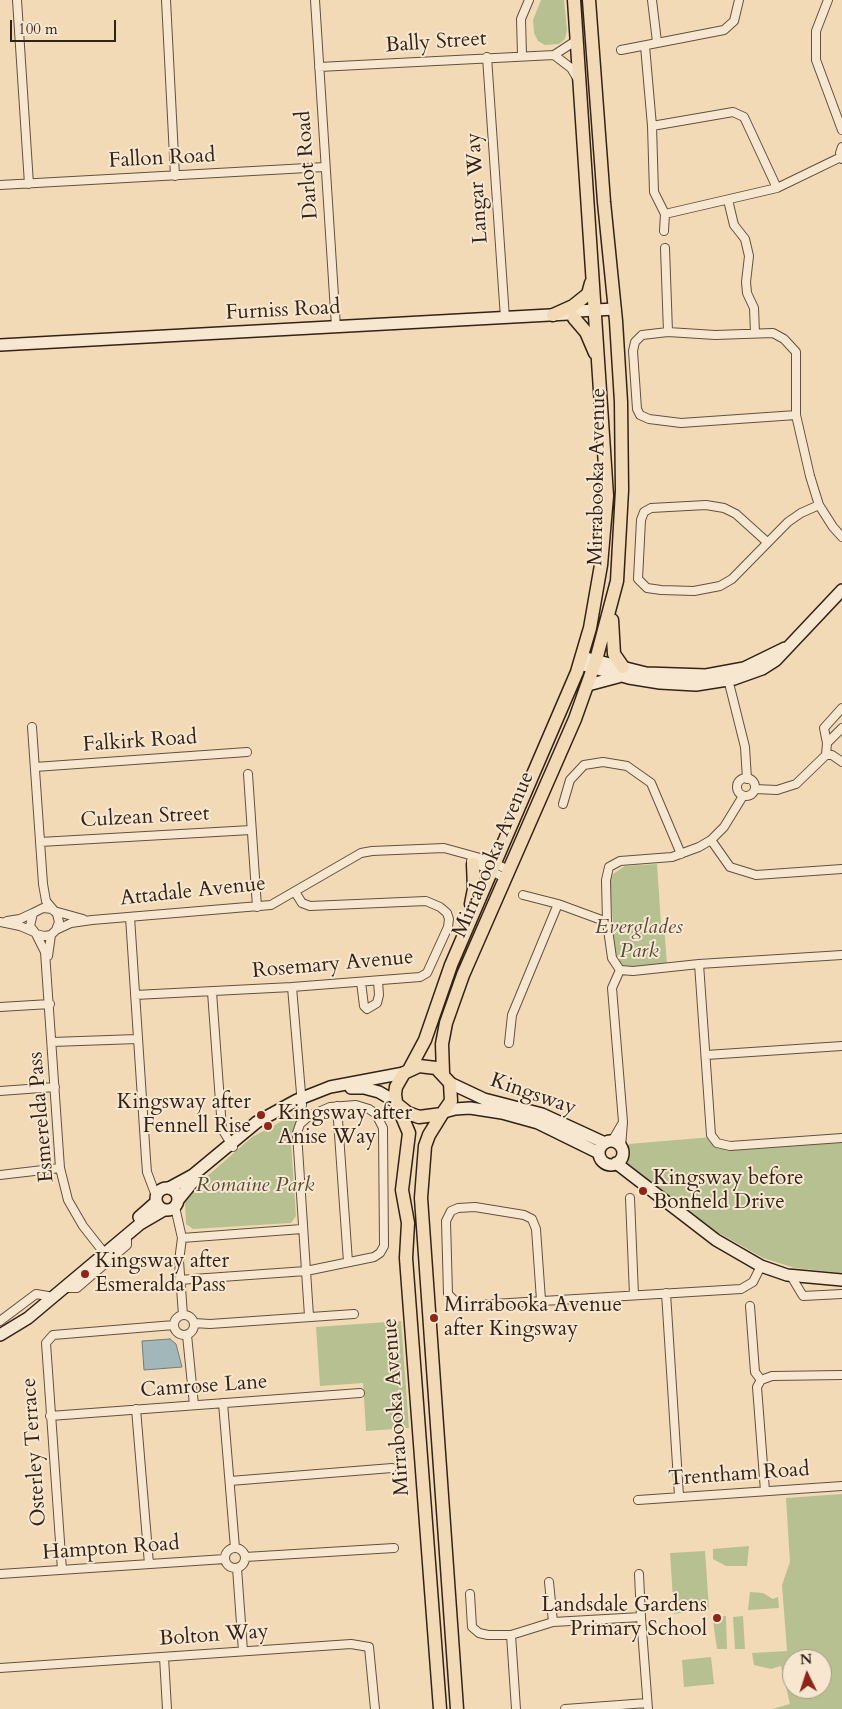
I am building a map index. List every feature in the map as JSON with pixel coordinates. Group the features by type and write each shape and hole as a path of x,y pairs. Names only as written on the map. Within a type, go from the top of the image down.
{"main road":[{"name":"Mirrabooka Avenue","path":"407,1071 425,1040 464,936 581,660 602,565 607,496 574,0"},
{"name":"Mirrabooka Avenue","path":"446,1078 442,1044 446,1023 463,976 588,685 617,581 622,490 621,402 589,0"},
{"path":"553,315 573,306 588,294 592,280"},
{"name":"Furniss Road","path":"0,345 553,315 571,316 615,312"},
{"path":"571,316 586,332 598,360"},
{"path":"581,660 622,672 727,676 786,647 842,590"},
{"path":"612,600 614,654 622,672"},
{"path":"588,685 622,672"},
{"path":"464,936 474,889 473,864"},
{"path":"166,1204 159,1191 193,1175 232,1145 301,1101 353,1082 428,1066 446,1078 451,1101 443,1113 419,1117 408,1113 397,1103 379,1092 356,1088 301,1101"},
{"path":"397,1103 396,1087 407,1071"},
{"name":"Kingsway","path":"446,1078 484,1099 542,1114 613,1151 631,1166 642,1184 716,1240 761,1266 791,1276 842,1280"},
{"name":"Mirrabooka Avenue","path":"397,1103 409,1133 402,1190 408,1223 406,1258 440,1709"},
{"name":"Kingsway","path":"443,1113 455,1109 470,1108 502,1113 538,1123 613,1151"},
{"name":"Mirrabooka Avenue","path":"443,1113 429,1135 425,1146 421,1198 457,1709"},
{"path":"0,1335 21,1324 103,1252 127,1236 166,1204 232,1145"},
{"path":"0,1330 21,1319 103,1252 166,1204 176,1192 167,1188"}],"street":[{"path":"17,0 29,184"},
{"path":"166,0 176,176"},
{"name":"Darlot Road","path":"315,0 336,327"},
{"path":"522,55 521,19 529,0"},
{"path":"652,0 657,42"},
{"path":"621,50 724,30 734,21 739,0"},
{"path":"828,0 816,31 816,60 842,130"},
{"name":"Bally Street","path":"319,67 554,54 577,40"},
{"path":"645,46 652,126 654,192 665,214 664,231"},
{"path":"554,54 571,68 579,81"},
{"name":"Langar Way","path":"487,57 505,318"},
{"path":"652,126 732,112 744,117 776,188"},
{"path":"665,214 776,188 841,158 842,146"},
{"name":"Fallon Road","path":"0,185 326,167"},
{"path":"728,200 734,225 744,239 749,256 746,282 747,294 754,308 755,333"},
{"path":"665,248 668,332"},
{"path":"796,415 681,423 649,419 640,415 637,409 632,351 635,342 642,335 668,332 715,335 773,333 784,338 796,352 796,415 810,476 820,505 842,537"},
{"path":"768,542 736,514 724,508 706,505 651,508 644,512 641,520 638,579 647,588 662,590 709,590 732,579 768,542 802,513 820,505"},
{"path":"727,676 745,747 747,779"},
{"path":"755,789 777,790 796,784 826,755 828,743 824,728 842,708"},
{"path":"32,727 43,884 46,901 53,910 58,918 54,932 44,936 20,926 0,922 20,919 43,908 53,910"},
{"path":"828,743 842,728"},
{"name":"Falkirk Road","path":"35,767 247,752"},
{"path":"826,755 832,755 842,762"},
{"path":"563,804 570,780 584,765 603,762 627,766 651,783 681,854"},
{"path":"248,774 257,907"},
{"path":"620,970 612,958 607,922 606,880 609,867 620,861 681,854 711,840 730,820 743,796 752,794 755,789 754,783 747,779 741,780 737,787 743,796"},
{"name":"Culzean Street","path":"40,842 251,830"},
{"path":"711,840 730,866 756,875 842,869"},
{"name":"Attadale Avenue","path":"54,932 71,923 92,920 271,905 361,853 372,851 444,848 507,874"},
{"name":"Attadale Avenue","path":"464,855 473,864 493,868"},
{"path":"36,934 30,926 34,912 40,902 43,884"},
{"name":"Rosemary Avenue","path":"135,995 292,987 420,977 427,973 448,927 449,919 447,913 440,907 421,900 310,906 302,903 295,892"},
{"path":"523,895 558,904 607,922"},
{"path":"509,1043 512,1015 558,904"},
{"name":"Attadale Avenue","path":"53,910 78,919 92,920"},
{"path":"130,917 147,1172 179,1226 182,1238 179,1280 183,1315"},
{"name":"Esmerelda Pass","path":"46,966 54,932"},
{"name":"Esmerelda Pass","path":"36,934 45,952 60,1168 68,1200 83,1226 103,1252"},
{"path":"620,970 633,971 699,964 842,955"},
{"path":"699,964 711,1135 717,1143 730,1146 842,1138"},
{"path":"613,1151 623,1122 612,988 620,970"},
{"path":"362,982 364,1006 367,1009 377,1004 379,995 378,981"},
{"path":"292,987 301,1101"},
{"path":"212,992 222,1129 232,1145"},
{"path":"0,1007 50,1004"},
{"path":"52,1042 137,1039"},
{"path":"706,1055 842,1046"},
{"path":"0,1090 55,1087"},
{"path":"179,1280 306,1271 374,1257 380,1253 384,1246 383,1128 376,1114 369,1109 356,1105 337,1106 309,1116 300,1124 297,1133 302,1229 306,1271 309,1316"},
{"path":"337,1106 348,1262"},
{"path":"0,1174 60,1168"},
{"path":"152,1180 167,1188"},
{"path":"630,1198 634,1295"},
{"path":"541,1300 536,1230 532,1220 524,1215 475,1207 458,1208 450,1212 446,1221 448,1294 460,1306 741,1289 753,1282 761,1266"},
{"path":"182,1238 302,1229"},
{"path":"64,1288 76,1288 127,1245 127,1236"},
{"path":"791,1276 803,1296 842,1294"},
{"path":"666,1293 679,1496"},
{"path":"0,1321 36,1294 48,1296"},
{"path":"750,1306 755,1372 761,1380"},
{"path":"194,1323 210,1324 354,1314"},
{"path":"183,1315 190,1317 194,1323 193,1330 187,1334 177,1332 174,1325 176,1319 183,1315"},
{"name":"Osterley Terrace","path":"62,1570 46,1346 53,1335 174,1325"},
{"path":"187,1334 194,1405"},
{"path":"765,1491 757,1387 761,1380 772,1376 842,1375"},
{"name":"Camrose Lane","path":"50,1416 360,1393"},
{"path":"223,1403 235,1548"},
{"path":"136,1409 149,1564"},
{"path":"230,1481 392,1468"},
{"name":"Trentham Road","path":"638,1500 842,1486"},
{"path":"235,1548 242,1551 245,1557 243,1564 237,1568 228,1565 225,1559 229,1550 235,1548"},
{"path":"245,1557 394,1548"},
{"name":"Hampton Road","path":"0,1574 225,1559"},
{"path":"237,1568 243,1651"},
{"path":"566,1709 647,1706 637,1617 638,1574"},
{"path":"549,1582 553,1622"},
{"path":"470,1594 472,1627 479,1633 488,1635 511,1635 553,1622 637,1617"},
{"path":"511,1635 516,1709"},
{"name":"Bolton Way","path":"0,1668 351,1644 369,1647 376,1709"},
{"path":"164,1658 167,1709"}],"green space":[{"path":"541,0 564,0 567,30 565,39 559,44 545,45 538,41 534,33 533,20"},
{"name":"Everglades Park","path":"657,864 661,924 664,924 667,964 634,968 623,967 615,957 610,880 613,874 625,866"},
{"name":"Romaine Park","path":"299,1112 300,1120 291,1143 296,1216 291,1223 193,1229 186,1224 185,1200 196,1186 252,1137"},
{"path":"712,1137 717,1143 842,1141 842,1273 795,1268 763,1258 719,1233 642,1184 625,1160 629,1144"},
{"path":"401,1321 409,1428 366,1431 363,1383 320,1386 316,1327"},
{"path":"842,1494 842,1709 772,1709 790,1704 789,1699 832,1699 832,1649 787,1649 782,1585 790,1562 786,1498"},
{"path":"749,1546 747,1566 726,1566 713,1559 713,1549"},
{"path":"705,1551 709,1609 674,1614 670,1553"},
{"path":"750,1592 763,1593 773,1599 778,1597 779,1608 748,1610"},
{"path":"726,1616 727,1649 717,1649 713,1621 716,1617"},
{"path":"743,1616 745,1649 735,1649 733,1617"},
{"path":"782,1651 782,1670 781,1666 771,1669 754,1665 752,1653"},
{"path":"711,1657 714,1684 684,1687 682,1660"}],"water":[{"path":"170,1339 176,1344 182,1367 144,1370 142,1341"}],"place":[{"name":"Kingsway after Fennell Rise","path":"261,1115"},
{"name":"Kingsway after Anise Way","path":"268,1126"},
{"name":"Kingsway before Bonfield Drive","path":"643,1191"},
{"name":"Kingsway after Esmeralda Pass","path":"85,1274"},
{"name":"Mirrabooka Avenue after Kingsway","path":"434,1318"},
{"name":"Landsdale Gardens Primary School","path":"717,1618"}]}
